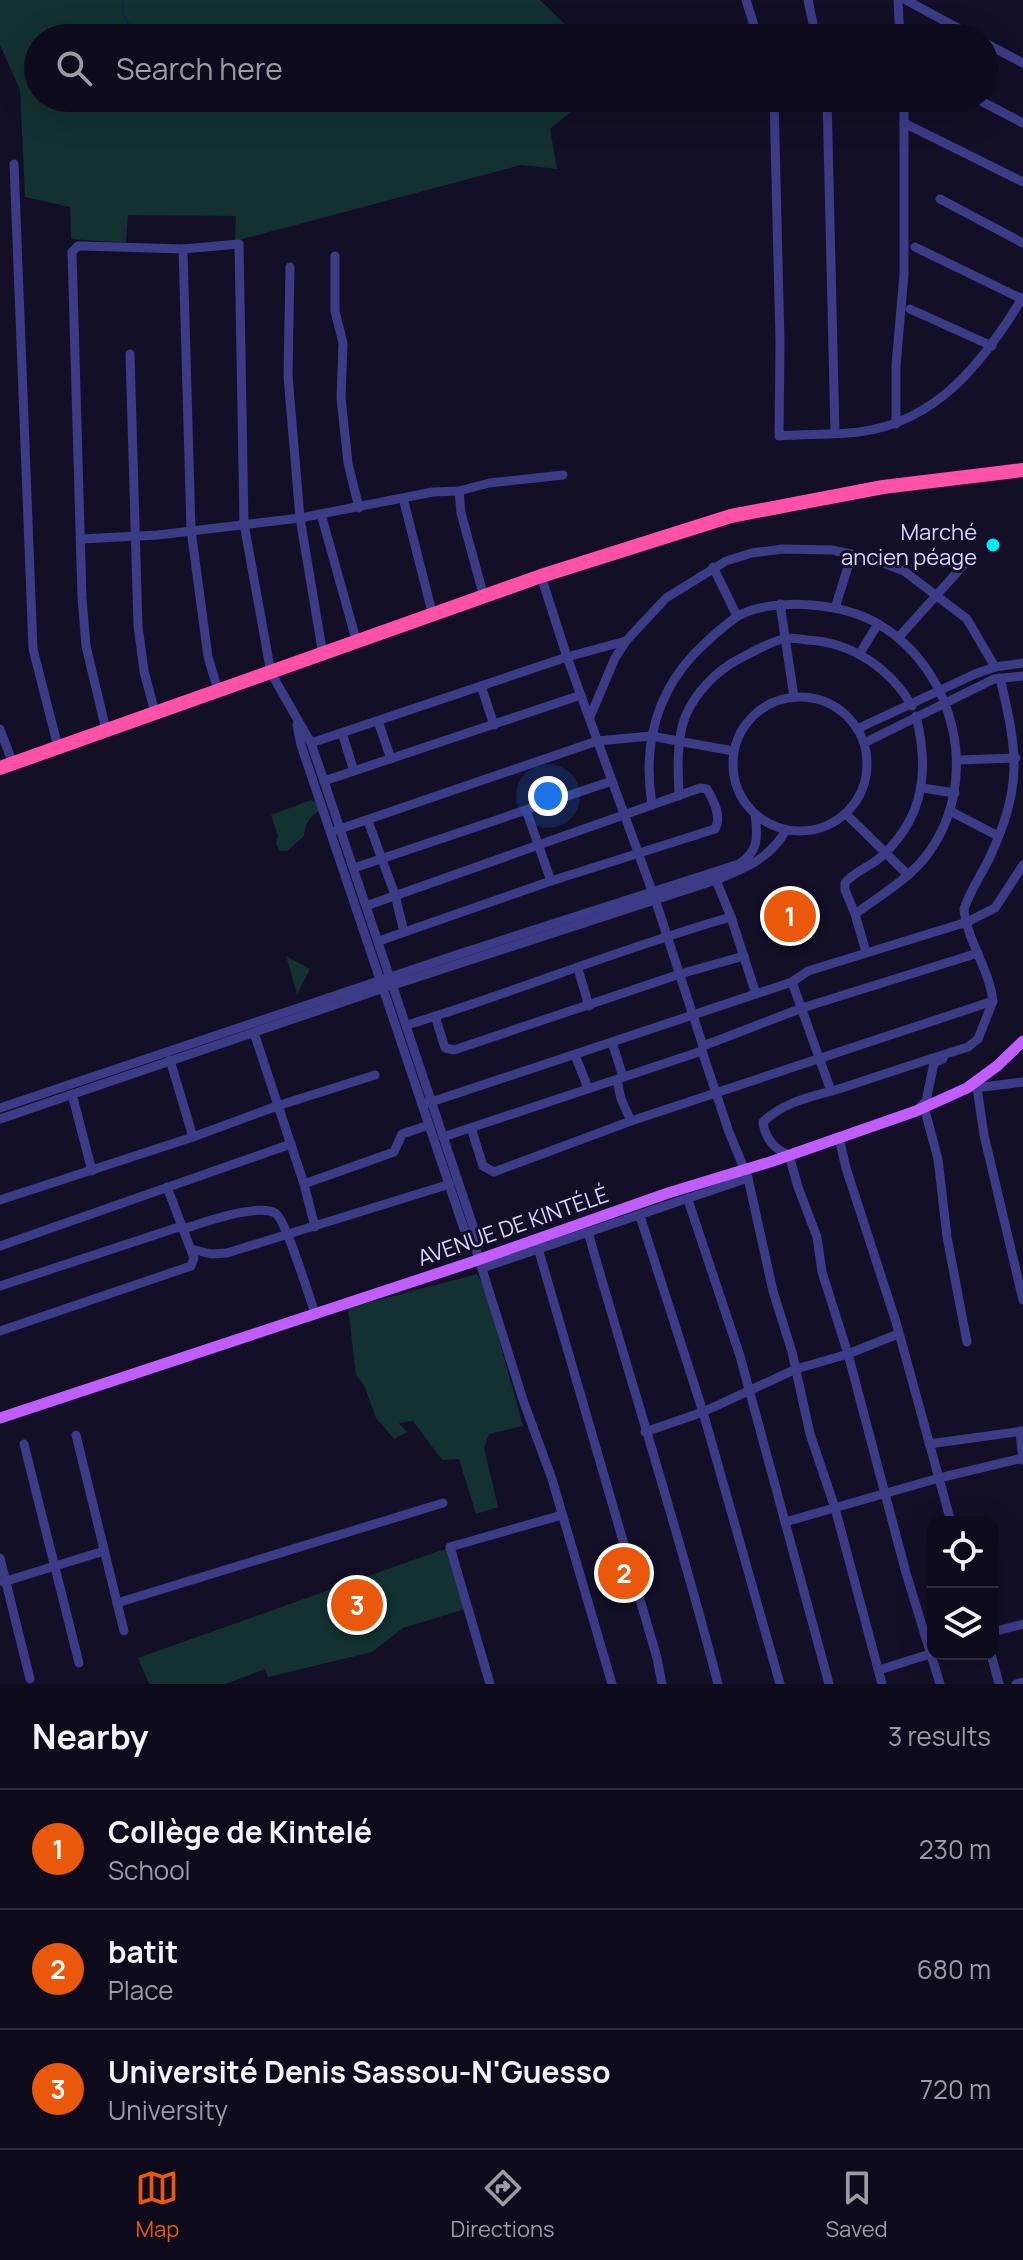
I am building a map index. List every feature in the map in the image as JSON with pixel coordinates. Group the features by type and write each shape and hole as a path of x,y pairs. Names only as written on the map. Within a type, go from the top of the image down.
{"highway":[{"path":"6,766 541,576 731,516 870,489 1022,470"}],"main road":[{"name":"AVENUE DE KINTÉLÉ","path":"0,1418 315,1313 481,1264 746,1173 920,1109 972,1088 1023,1041"}],"street":[{"path":"746,0 754,24"},
{"path":"808,0 813,24"},
{"path":"898,0 899,24"},
{"path":"906,0 950,24"},
{"path":"999,50 1023,63"},
{"path":"999,110 1023,123"},
{"path":"774,112 779,436 858,432 896,424 919,415 947,394 992,346 1023,298 915,247"},
{"path":"827,112 835,433"},
{"path":"896,424 896,365 904,274 904,112"},
{"path":"904,123 1023,182"},
{"path":"14,164 33,649 58,747"},
{"path":"940,199 1023,243"},
{"path":"106,730 86,646 72,252 78,246 183,249 239,244 244,524 271,673 311,743 324,781 335,830 354,868 379,941 387,983 407,1025 427,1104 429,1125 464,1229 473,1240"},
{"path":"183,249 191,530 208,657 218,690"},
{"path":"335,256 335,311 343,343 341,398 348,463 359,508"},
{"path":"290,267 288,376 300,518 323,655"},
{"path":"910,309 992,346"},
{"path":"130,354 138,626 144,671 155,713"},
{"path":"81,539 300,518 433,492 563,475"},
{"path":"459,491 461,513 484,597"},
{"path":"403,498 433,616"},
{"path":"321,514 357,643"},
{"path":"590,717 607,673 626,641 666,598 713,567 752,553 782,549 817,549 852,554 904,571 967,619 995,667"},
{"path":"835,608 852,554"},
{"path":"898,638 970,558"},
{"path":"713,567 737,616"},
{"path":"541,576 567,657 654,895 746,1173 810,1434 835,1508 882,1684"},
{"path":"780,604 794,697"},
{"path":"652,805 648,767 658,709 681,669 737,616 780,604 835,608 878,624 919,658 940,691 958,760 952,812 929,854 908,875 855,914"},
{"path":"860,653 878,624"},
{"path":"679,796 679,742 693,703 718,673 759,648 785,638 843,646 860,653 888,677 912,706"},
{"path":"311,743 567,657 626,641"},
{"path":"857,729 995,667 1023,663"},
{"path":"864,743 1000,678 1023,676"},
{"path":"967,1342 949,1248 938,1159 920,1109 926,1101 934,1063 978,1039 993,1001 990,983 964,909 1012,800 1016,758 1000,678"},
{"path":"481,686 494,725"},
{"path":"324,781 581,695"},
{"path":"794,697 813,698 845,714 857,729 864,743 866,781 858,799 846,814 830,825 811,831 786,830 766,823 740,796 733,774 733,751 741,730 754,714 773,702 794,697"},
{"path":"866,952 845,890 845,881 886,853 907,826 918,804 924,748 916,716"},
{"path":"296,718 301,745 335,830 427,1104 443,1137 473,1226 473,1240 562,1515 612,1684"},
{"path":"378,721 391,759"},
{"path":"0,729 6,766"},
{"path":"342,733 354,771"},
{"path":"335,830 597,741 651,736 733,751"},
{"path":"958,760 1016,758"},
{"path":"354,868 612,781"},
{"path":"366,906 700,788 707,789 714,800 715,829 551,881 379,941"},
{"path":"922,788 955,793"},
{"path":"526,810 551,881"},
{"path":"952,812 998,836"},
{"path":"0,1108 654,895 739,864 749,857 757,844 755,814"},
{"path":"846,814 908,875"},
{"path":"368,821 395,895 404,932"},
{"path":"654,895 716,880 750,866 778,845 786,830"},
{"path":"427,1104 792,982 808,971 967,922 995,908 1023,865"},
{"path":"716,880 756,994"},
{"path":"407,1025 578,969 667,935 731,917"},
{"path":"443,1137 620,1079 802,1008 978,953"},
{"path":"435,1016 445,1048 454,1050 680,974 744,956"},
{"path":"578,969 589,1006"},
{"path":"792,982 831,1091"},
{"path":"0,1119 254,1033 387,983"},
{"path":"471,1128 483,1166 494,1172 631,1121 993,1001"},
{"path":"254,1033 304,1184 315,1227"},
{"path":"612,1042 621,1099 631,1121"},
{"path":"927,1636 822,1272 817,1237 789,1155 779,1151 770,1141 764,1132 763,1122 783,1106 968,1047"},
{"path":"575,1055 588,1088"},
{"path":"170,1060 193,1137"},
{"path":"0,1200 375,1075"},
{"path":"1023,1082 972,1088 1023,1300"},
{"path":"72,1094 92,1171"},
{"path":"304,1184 394,1152 402,1134 429,1125"},
{"path":"839,1138 949,1516"},
{"path":"0,1246 291,1144"},
{"path":"481,1264 688,1200 746,1173"},
{"path":"191,1249 211,1254 227,1253 450,1184"},
{"path":"0,1331 191,1266 194,1258 167,1187"},
{"path":"688,1200 749,1389 829,1684"},
{"path":"0,1286 182,1227 263,1211 275,1213 281,1219 315,1313"},
{"path":"640,1216 703,1412 780,1684"},
{"path":"588,1232 645,1432 665,1488 718,1684"},
{"path":"538,1248 662,1684"},
{"path":"645,1432 703,1412 796,1369 848,1354 898,1334"},
{"path":"785,1522 939,1478 1023,1459 1022,1431 929,1444"},
{"path":"76,1435 124,1631"},
{"path":"24,1444 79,1663"},
{"path":"117,1603 443,1503"},
{"path":"490,1684 450,1547 562,1515"},
{"path":"3,1582 104,1551"},
{"path":"0,1558 3,1582 30,1679"},
{"path":"999,1630 1023,1624"},
{"path":"879,1670 927,1655"},
{"path":"934,1660 940,1684"},
{"path":"993,1660 999,1684"},
{"path":"1016,1684 1023,1682"}],"green space":[{"path":"0,0 540,0 565,24 24,24 24,112 571,112 550,129 557,169 521,165 235,241 236,216 128,215 126,243 71,239 70,207 25,197 20,90 0,45"},
{"path":"311,800 321,806 320,811 308,821 304,836 287,851 280,851 271,815"},
{"path":"286,956 310,969 297,994"},
{"path":"477,1274 485,1289 523,1426 489,1434 484,1448 498,1507 476,1514 459,1459 442,1460 413,1421 399,1423 407,1432 394,1439 376,1418 364,1385 356,1375 348,1308"},
{"path":"450,1547 469,1608 403,1628 372,1652 268,1677 265,1669 225,1684 149,1684 138,1658"}],"waterway":[{"path":"122,0 123,13 129,24"}],"place":[{"name":"Marché ancien péage","path":"993,545"},
{"name":"Collège de Kintelé","path":"790,916"},
{"name":"batit","path":"624,1573"},
{"name":"Université Denis Sassou-N'Guesso","path":"357,1605"}]}
